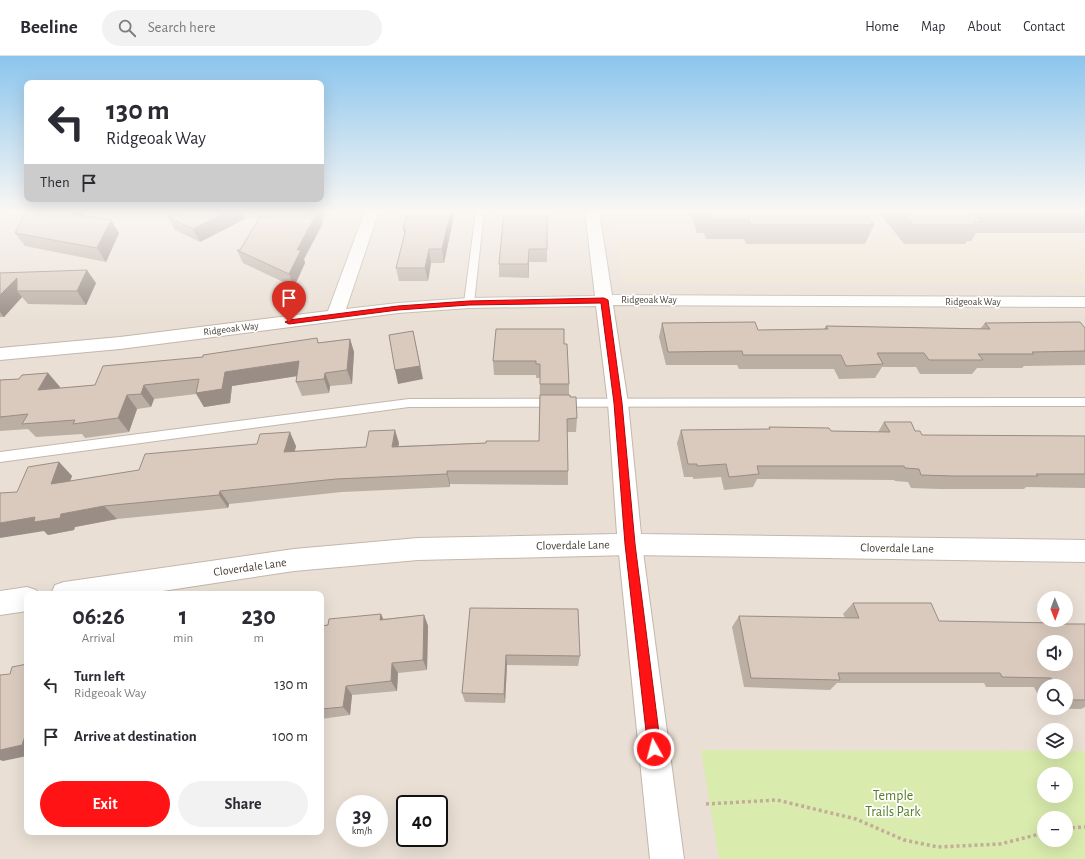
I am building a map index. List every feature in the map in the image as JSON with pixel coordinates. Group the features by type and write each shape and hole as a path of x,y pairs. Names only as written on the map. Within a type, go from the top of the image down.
{"street":[{"path":"335,316 359,248"},
{"path":"597,248 618,403 630,544 667,859"},
{"name":"Ridgeoak Way","path":"0,354 120,343 398,308 469,303 604,300 1085,302"},
{"name":"Cloverdale Lane","path":"84,591 294,560 418,549 630,544 1085,551"},
{"path":"0,603 24,599"}],"lane":[{"path":"469,303 476,248"},
{"path":"0,457 409,403 1085,402"}],"path":[{"path":"706,804 777,800 856,819 904,840 938,846 1000,844 1037,835"},
{"path":"1073,828 1085,827"}],"shaded area":[{"path":"0,248 619,248 625,284 1085,284 1085,859 0,859"},
{"path":"619,248 1085,248 1085,284 624,284"}],"green space":[{"name":"Temple Trails Park","path":"701,750 1037,751 1037,759 1073,759 1073,751 1085,751 1085,859 719,859"}],"building":[{"path":"241,248 298,248 297,250 301,250 289,274 237,250"},
{"path":"401,248 442,248 429,249 425,268 396,268"},
{"path":"500,248 547,248 529,249 528,264 499,264"},
{"path":"87,270 77,291 17,291 17,278 0,295 0,273"},
{"path":"755,322 758,330 828,329 826,326 990,329 985,323 1080,322 1085,328 1085,351 1032,352 1034,354 978,354 983,360 929,360 924,353 877,353 883,364 846,366 841,355 743,355 742,351 668,352 662,323"},
{"path":"496,329 564,329 564,344 567,344 569,384 540,384 540,364 536,364 536,361 493,361"},
{"path":"413,331 420,366 395,370 389,335"},
{"path":"317,338 318,343 350,339 347,370 325,373 324,379 296,382 299,361 225,372 222,389 196,393 199,379 144,385 141,394 127,395 118,418 73,424 75,420 22,424 28,414 0,417 0,380 19,379 22,375 48,373 38,390 95,385 103,366 203,357 203,355"},
{"path":"540,395 570,395 570,397 576,397 577,418 567,419 568,471 447,471 447,474 336,479 220,491 219,495 104,506 61,514 60,518 34,522 35,517 0,523 0,493 17,492 28,467 59,462 51,484 139,470 145,454 257,444 260,434 290,432 284,452 366,447 369,431 395,430 392,447 486,443 486,441 539,441"},
{"path":"884,422 911,422 915,431 920,431 922,435 1085,436 1085,474 1036,474 1038,476 953,476 921,475 919,469 905,468 904,466 757,466 759,474 729,477 726,464 697,466 697,464 688,464 681,430 770,429 769,427 829,428 831,431 890,432"},
{"path":"853,603 931,603 939,621 1037,623 1037,627 1073,627 1073,624 1085,624 1085,700 1073,700 1073,679 1002,677 1000,673 838,673 840,680 751,678 739,616 859,618"},
{"path":"470,608 578,609 580,656 506,655 504,694 462,693"},
{"path":"381,614 380,620 424,615 423,660 392,663 391,681 346,686 343,707 324,709 324,626 328,625 329,619"},
{"path":"24,665 24,739 22,745 0,750 0,675 10,674 12,667"}],"route":[{"path":"289,322 398,308 469,303 604,300 618,403 630,544 654,749"}]}
